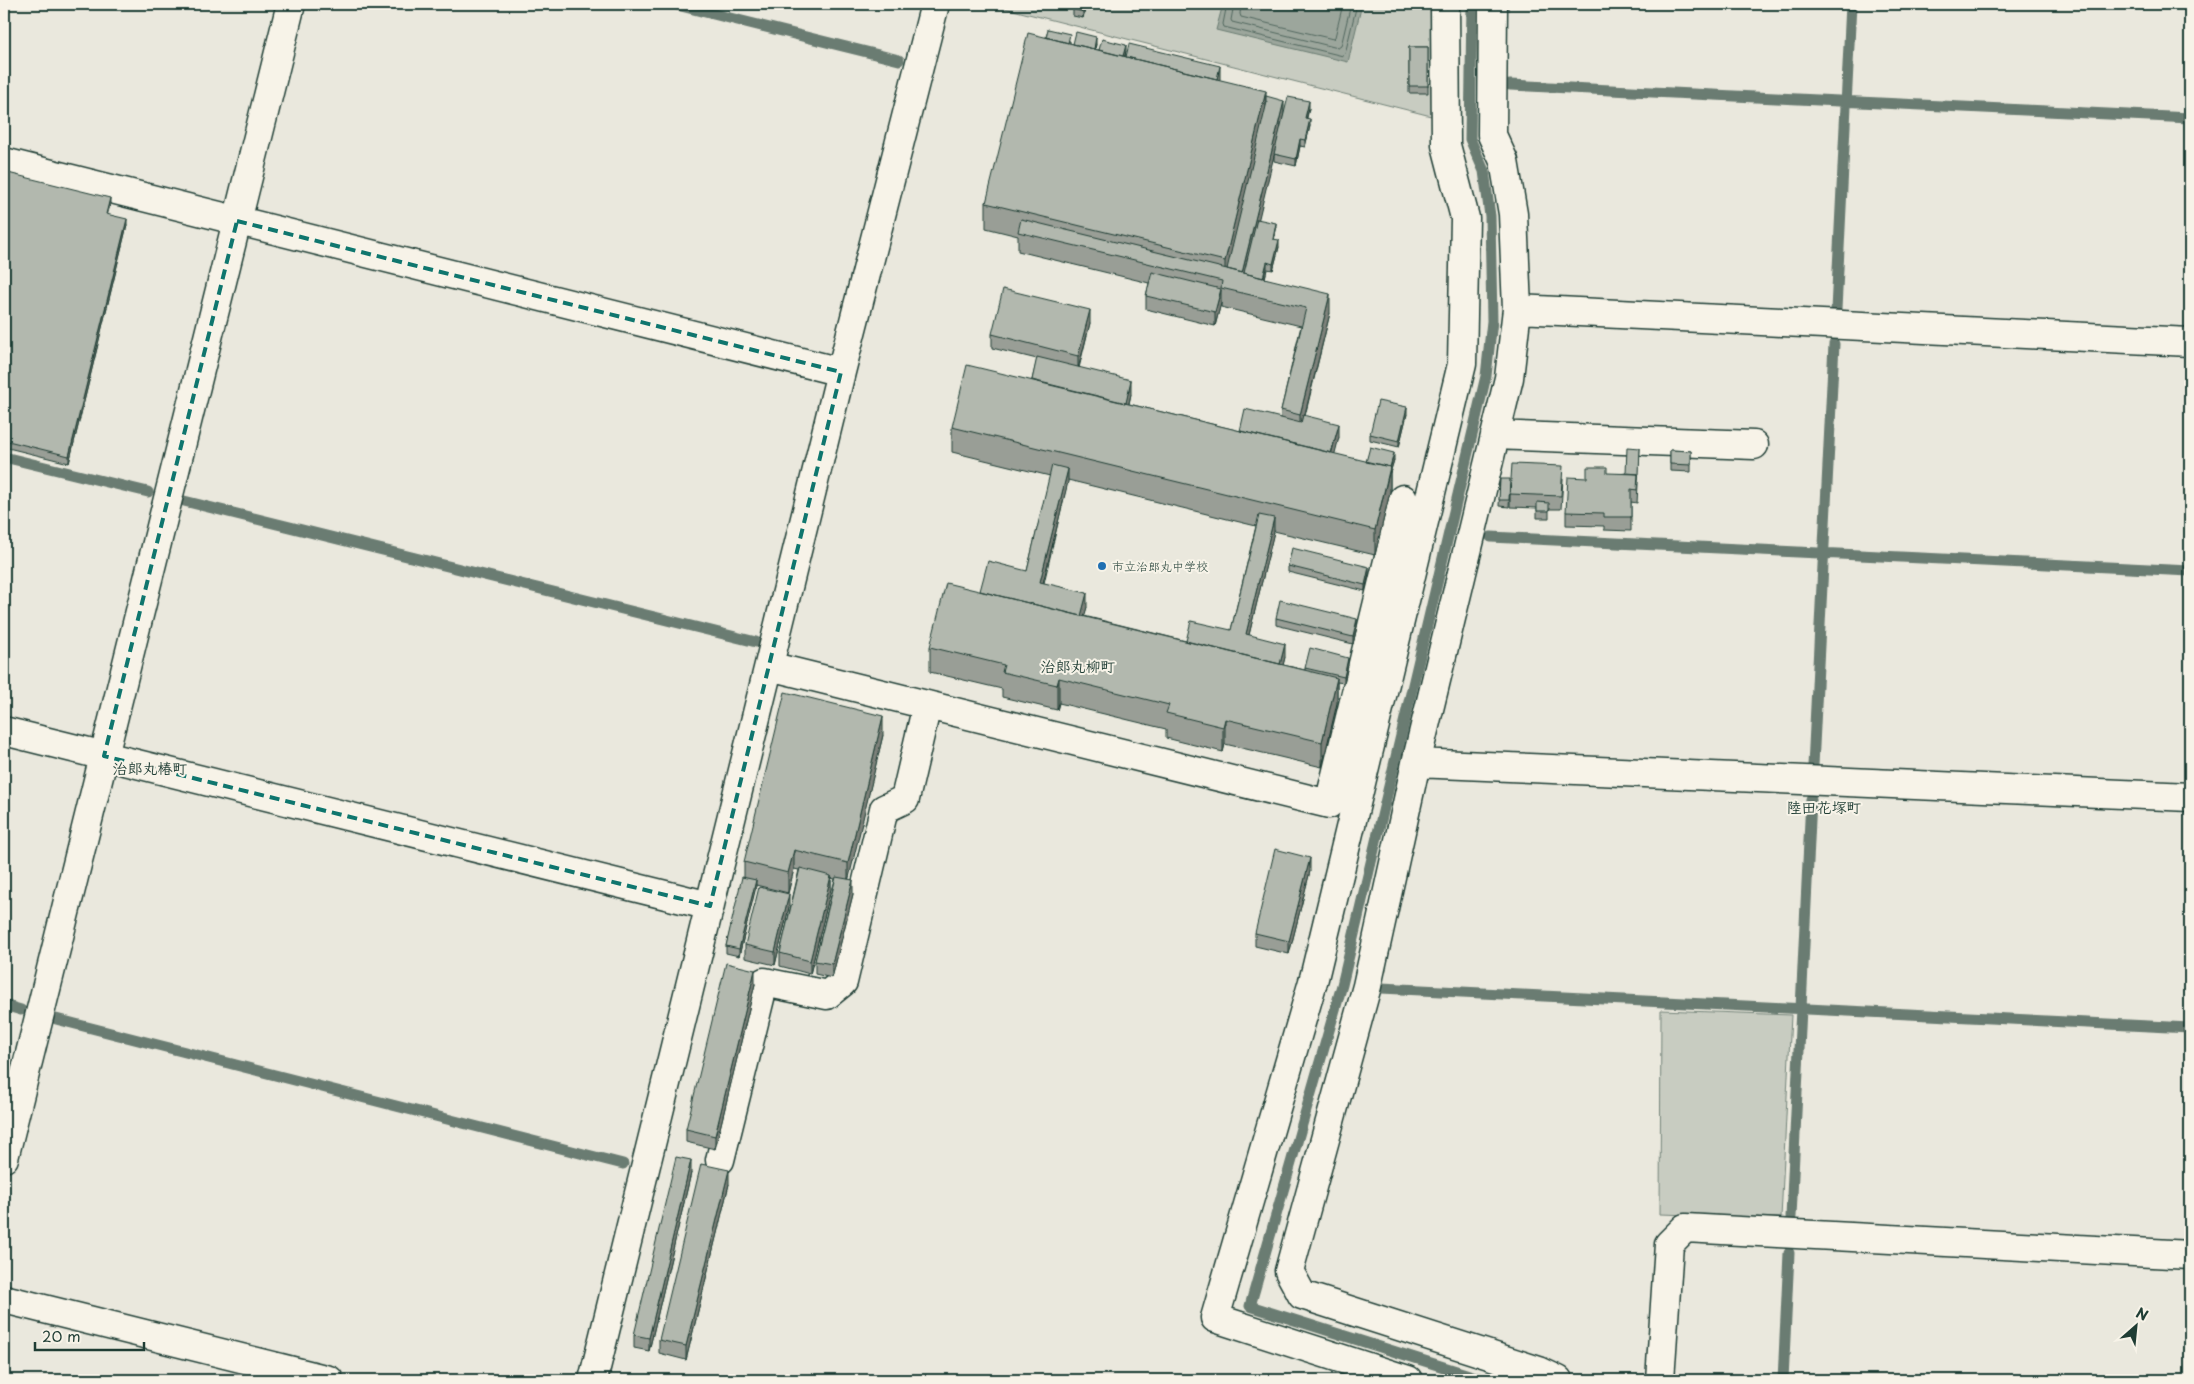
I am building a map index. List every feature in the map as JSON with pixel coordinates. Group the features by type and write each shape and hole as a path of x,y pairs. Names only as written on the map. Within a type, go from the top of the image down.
{"street":[{"path":"4,1158 291,4"},
{"path":"593,1380 841,372 935,4"},
{"path":"1408,1380 1215,1318 1314,978 1462,364 1465,218 1446,145 1445,4"},
{"path":"1493,4 1492,135 1504,161 1513,214 1517,309 1509,378 1416,763 1367,986 1289,1271 1302,1295 1539,1371 1558,1380"},
{"path":"4,162 841,372"},
{"path":"1517,309 2190,342"},
{"path":"1495,435 1754,445"},
{"path":"769,666 1329,804 1402,499"},
{"path":"720,1160 764,982 827,995 843,982 884,809 905,799 927,705"},
{"path":"4,731 710,906"},
{"path":"1416,763 2190,797"},
{"path":"1660,1380 1669,1244 1685,1228 2190,1255"},
{"path":"4,1299 329,1380"}],"highlighted area":[{"path":"237,221 841,372 710,906 104,756"}],"shaded area":[{"path":"989,4 1435,4 1435,117"},
{"path":"1661,1010 1791,1015 1781,1218 1660,1214"}],"water":[{"path":"1223,4 1362,4 1348,62 1216,30"}],"building":[{"path":"1075,4 1084,4 1083,12 1073,9"},
{"path":"1048,29 1070,34 1068,43 1046,37"},
{"path":"1076,32 1096,37 1094,49 1073,44"},
{"path":"1028,33 1266,91 1225,261 986,203"},
{"path":"1102,39 1126,45 1123,56 1099,50"},
{"path":"1129,44 1220,66 1217,79 1126,57"},
{"path":"1409,47 1428,47 1428,86 1409,86"},
{"path":"1266,96 1284,101 1242,273 1227,269 1267,102"},
{"path":"1288,97 1309,101 1305,118 1310,119 1305,140 1300,139 1296,159 1274,154"},
{"path":"4,172 110,198 106,214 127,219 69,456 4,440"},
{"path":"1021,219 1330,294 1300,415 1281,410 1306,308 1221,288 1222,281 1018,232"},
{"path":"1257,219 1276,223 1273,239 1279,240 1273,264 1267,262 1263,278 1244,273"},
{"path":"1152,272 1221,289 1215,312 1146,296"},
{"path":"1003,289 1090,310 1078,356 992,334"},
{"path":"1037,357 1131,380 1126,403 1032,380"},
{"path":"967,365 1390,467 1375,530 952,427"},
{"path":"1378,401 1407,407 1399,441 1370,434"},
{"path":"1245,409 1301,423 1303,415 1339,424 1331,453 1240,431"},
{"path":"1370,447 1394,453 1390,467 1366,462"},
{"path":"1627,447 1640,448 1639,474 1626,473"},
{"path":"1670,450 1691,451 1691,465 1670,464"},
{"path":"1512,464 1563,466 1561,496 1510,494"},
{"path":"1052,465 1068,469 1040,582 1087,593 1081,616 980,591 988,561 1027,571"},
{"path":"1587,467 1607,467 1607,473 1638,474 1637,490 1631,489 1631,517 1604,517 1604,513 1566,512 1568,477 1587,478"},
{"path":"1500,479 1510,479 1509,500 1499,500"},
{"path":"1537,502 1549,503 1549,511 1537,511"},
{"path":"1259,515 1274,518 1246,634 1285,644 1280,664 1186,641 1191,621 1231,630"},
{"path":"1292,548 1369,567 1365,585 1288,566"},
{"path":"946,583 1337,678 1322,742 1225,719 1223,727 1166,713 1169,705 1059,678 1057,685 1002,672 1004,665 930,647"},
{"path":"1280,600 1357,619 1353,637 1276,618"},
{"path":"1310,648 1348,658 1344,677 1305,668"},
{"path":"785,692 883,716 848,863 794,850 788,873 744,862"},
{"path":"1275,849 1310,858 1289,941 1255,933"},
{"path":"800,868 831,876 810,961 780,953"},
{"path":"742,877 756,880 739,949 726,946"},
{"path":"836,877 853,880 832,964 815,961"},
{"path":"759,887 789,894 775,952 745,945"},
{"path":"726,963 755,970 715,1136 686,1129"},
{"path":"676,1157 691,1160 649,1338 634,1335"},
{"path":"701,1164 729,1170 686,1346 659,1340"}],"waterway":[{"path":"673,4 899,60"},
{"path":"1472,4 1470,139 1484,171 1490,216 1492,321 1486,376 1342,985 1250,1306 1485,1380"},
{"path":"1836,310 1851,4"},
{"path":"1510,85 2190,118"},
{"path":"1813,766 1834,344"},
{"path":"4,457 148,492"},
{"path":"180,500 756,642"},
{"path":"1491,537 2190,571"},
{"path":"1791,1217 1811,799"},
{"path":"1381,988 2190,1028"},
{"path":"4,1005 21,1010"},
{"path":"56,1019 623,1164"},
{"path":"1783,1380 1789,1253"}],"place":[{"name":"市立治郎丸中学校","path":"1102,566"}],"district":[{"name":"治郎丸柳町","path":"1078,665"},
{"name":"治郎丸椿町","path":"150,767"},
{"name":"陸田花塚町","path":"1824,806"}]}
